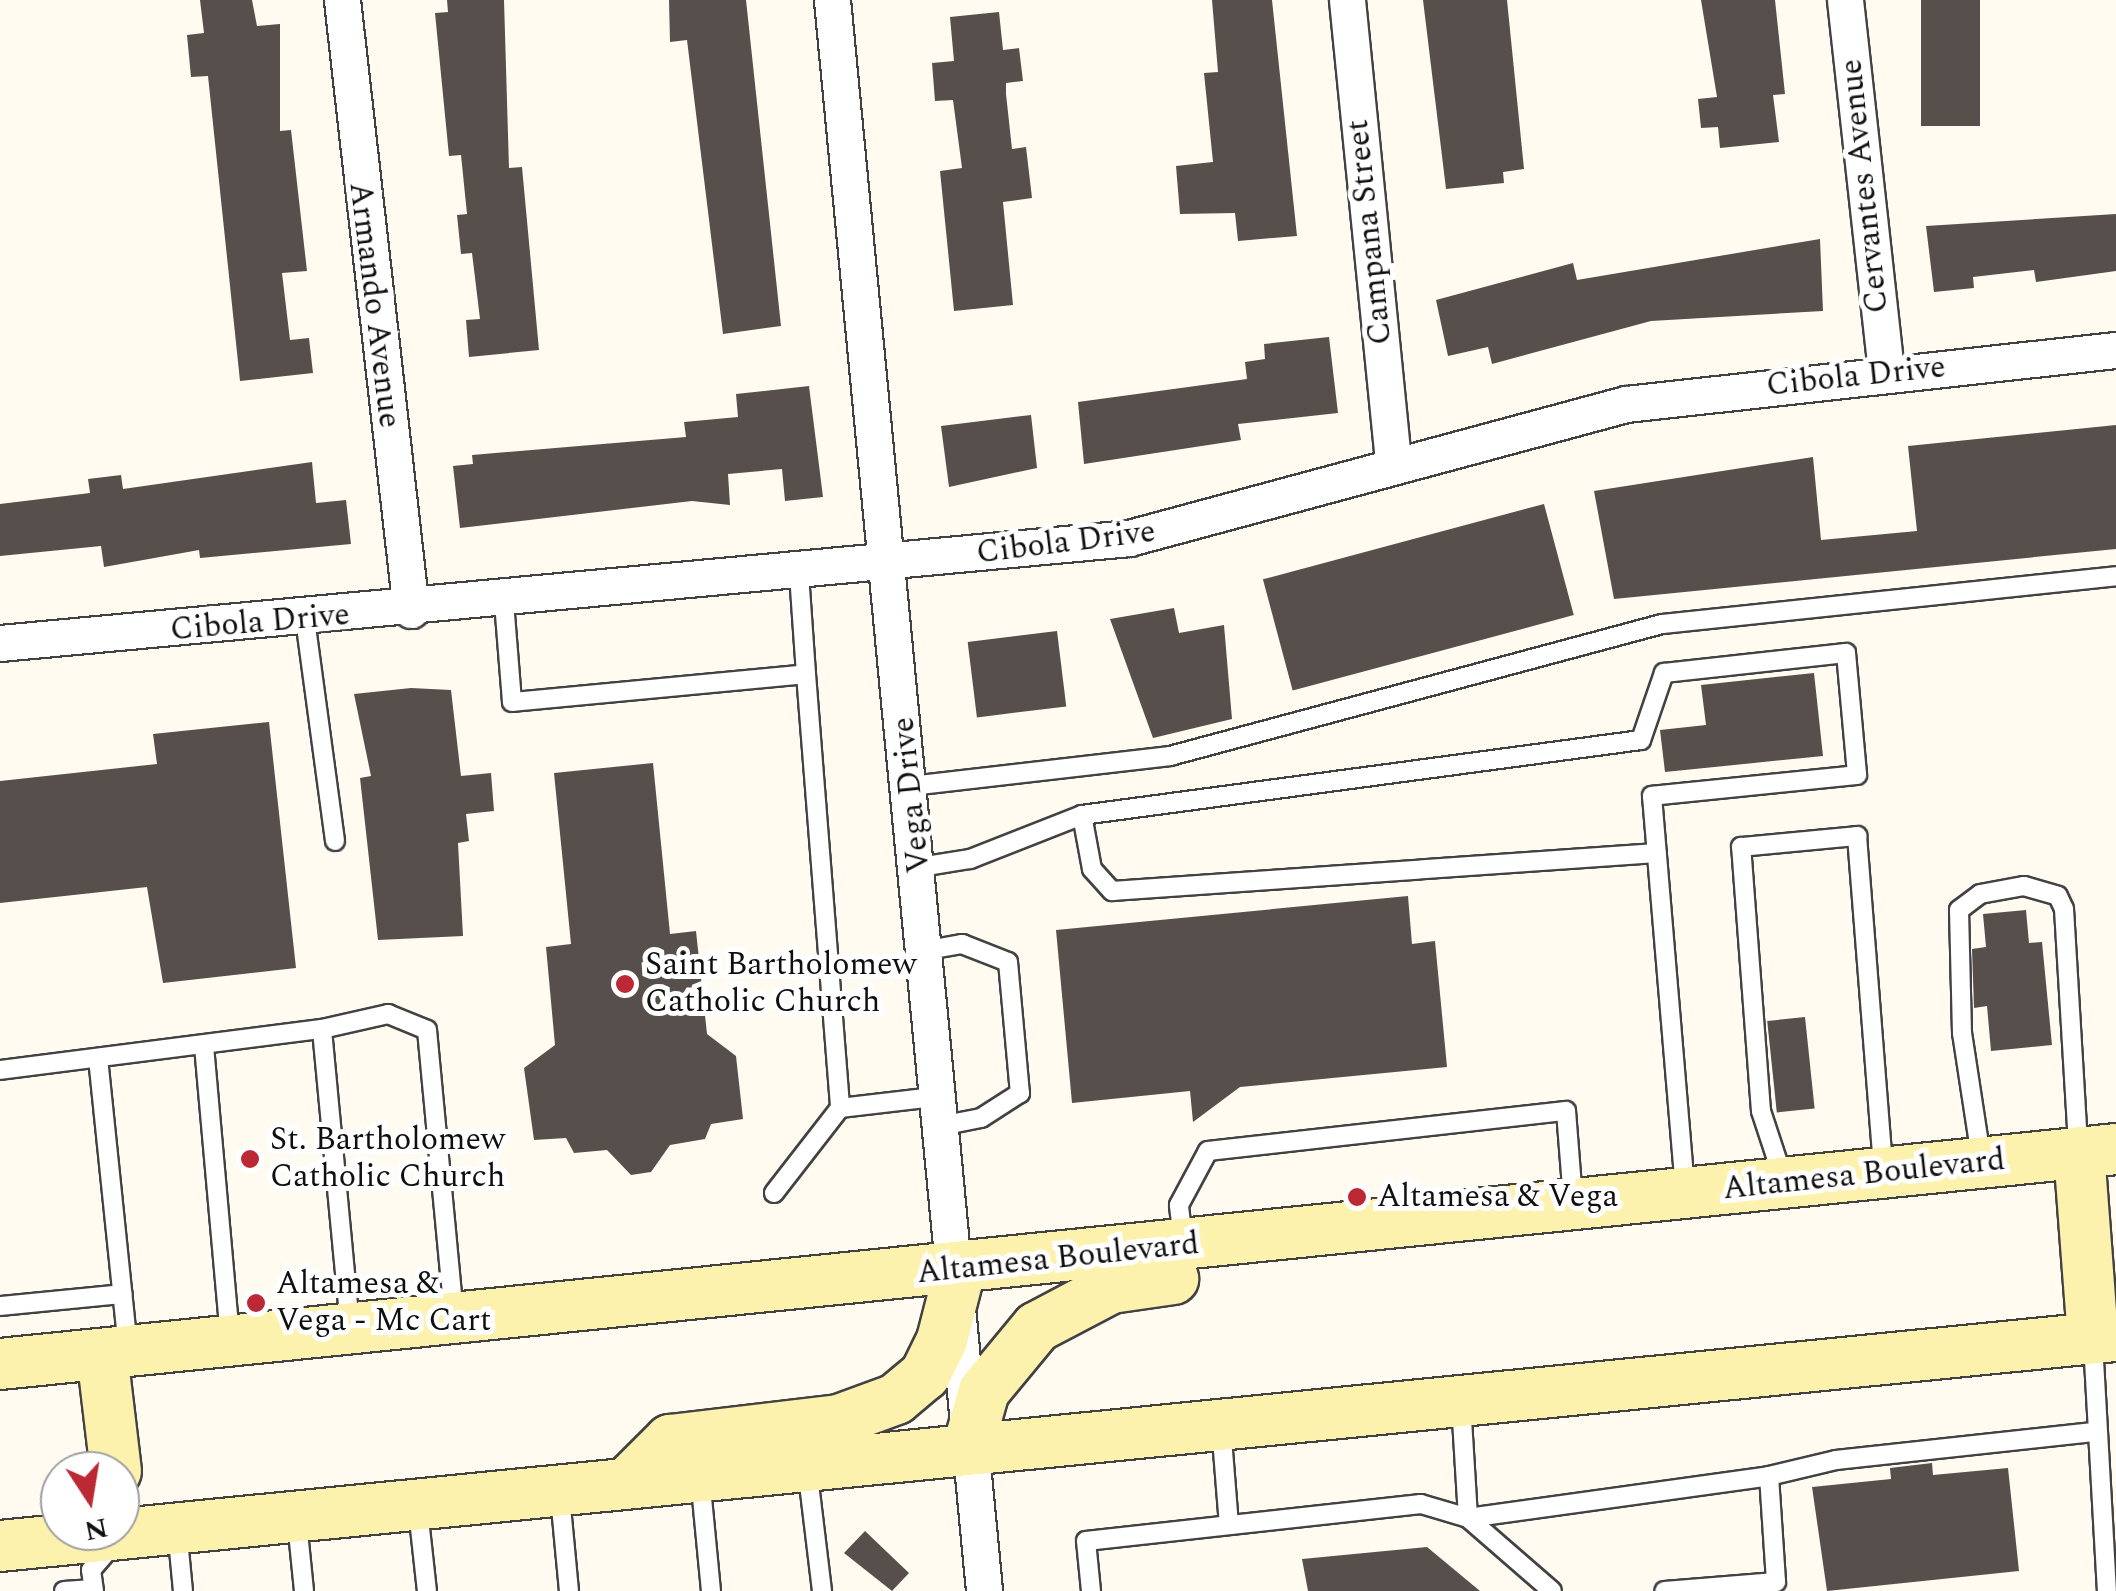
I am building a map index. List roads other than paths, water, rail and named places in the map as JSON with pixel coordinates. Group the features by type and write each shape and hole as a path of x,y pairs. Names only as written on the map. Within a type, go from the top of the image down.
{"main road":[{"name":"Altamesa Boulevard","path":"0,1364 960,1270 2097,1150"},
{"path":"140,1524 177,1529 970,1444 2105,1337 2097,1150"},
{"path":"970,1444 984,1391 1068,1304 1111,1288 1289,1260 1348,1229"},
{"path":"627,1483 670,1440 839,1420 896,1399 924,1374 942,1340 960,1270"},
{"path":"115,1353 116,1451"},
{"path":"0,1546 40,1538"}],"street":[{"name":"Armando Avenue","path":"342,0 411,610"},
{"name":"Vega Drive","path":"832,0 960,1270 970,1444 984,1591"},
{"name":"Campana Street","path":"1347,0 1394,464"},
{"name":"Cervantes Avenue","path":"1845,0 1886,372"},
{"name":"Cibola Drive","path":"0,643 504,602 1129,538 1626,404 1886,372 2116,350"}],"lane":[{"path":"774,1193 840,1108 799,573"},
{"path":"911,786 1152,760 1662,624 2116,576"},
{"path":"504,602 512,702 806,674"},
{"path":"305,619 335,841"},
{"path":"920,866 970,860 1082,815 1641,740 1664,673 1846,653 1857,775 1652,796 1686,1194"},
{"path":"1082,815 1092,869 1112,891 1656,853"},
{"path":"1785,1183 1761,1111 1741,846 1857,836 1883,1173"},
{"path":"1981,1163 1962,1033 1959,910 1980,894 2024,886 2058,896 2064,909 2097,1150"},
{"path":"840,1108 944,1110 981,1118 1020,1093 1008,962 962,944 928,950"},
{"path":"0,1070 322,1029 388,1014 427,1030 454,1320"},
{"path":"322,1029 350,1330"},
{"path":"204,1046 230,1342"},
{"path":"98,1058 122,1294 115,1353"},
{"path":"1183,1246 1179,1205 1208,1151 1566,1111 1574,1205"},
{"path":"0,1306 122,1294"},
{"path":"2105,1337 2093,1432 2107,1591"},
{"path":"1461,1398 1468,1518"},
{"path":"1221,1420 1229,1525"},
{"path":"1468,1518 2093,1432"},
{"path":"806,1463 822,1591"},
{"path":"700,1475 711,1591"},
{"path":"1664,1591 1776,1582 1769,1476"},
{"path":"560,1490 568,1591"},
{"path":"418,1504 426,1591"},
{"path":"1092,1591 1086,1541 1421,1504 1468,1518 1552,1591"},
{"path":"297,1516 304,1591"},
{"path":"177,1529 183,1591"},
{"path":"64,1591 93,1590 91,1570 103,1551"}],"place":[{"name":"Saint Bartholomew Catholic Church","path":"625,984"},
{"name":"St. Bartholomew Catholic Church","path":"250,1159"},
{"name":"Altamesa & Vega","path":"1357,1197"},
{"name":"Altamesa & Vega - Mc Cart","path":"256,1303"}]}
